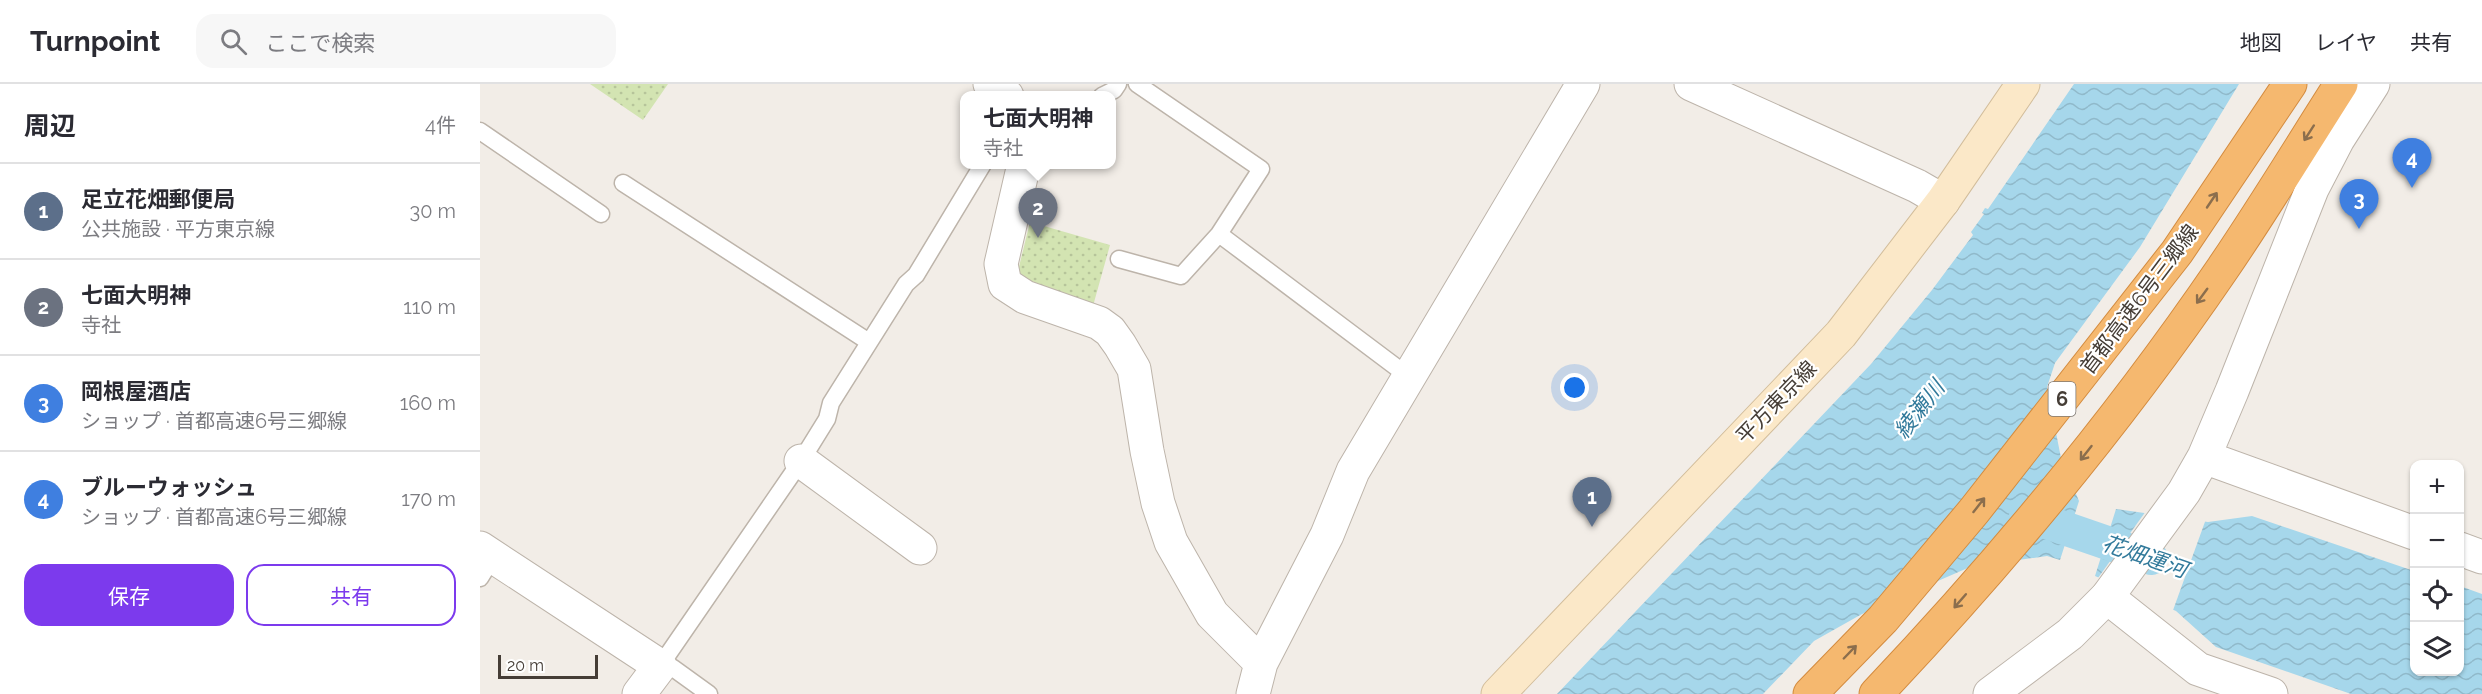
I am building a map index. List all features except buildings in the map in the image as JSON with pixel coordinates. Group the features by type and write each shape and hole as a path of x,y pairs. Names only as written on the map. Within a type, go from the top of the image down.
{"highway":[{"name":"首都高速6号三郷線","path":"1810,694 1882,619 1982,502 2177,252 2290,84"},
{"name":"6","path":"1876,694 1917,651 2087,452 2223,268 2341,84"}],"main road":[{"name":"平方東京線","path":"1498,694 1840,333 1943,201 2023,84"}],"street":[{"path":"1253,694 1262,663 1327,534 1353,471 1583,84"},
{"path":"1691,84 1907,181 1943,201"},
{"path":"1990,694 2070,634 2111,591 2184,492 2204,457 2312,189 2338,139 2373,84"},
{"path":"1023,169 1001,264 1005,284 1025,297 1099,323 1110,331 1120,345 1134,369 1158,503 1172,542 1212,614 1262,663"},
{"path":"2204,457 2410,531"},
{"path":"801,462 920,548"},
{"path":"2464,550 2482,557"},
{"path":"484,561 660,666 639,694"},
{"path":"2111,591 2198,669 2271,694"}],"lane":[{"path":"1119,259 1181,276 1219,234 1261,170 1137,84"},
{"path":"480,131 601,214"},
{"path":"709,694 674,668 660,666 801,462 827,419 831,403 982,169"},
{"path":"623,183 869,342"},
{"path":"1219,234 1408,376"}],"green space":[{"path":"590,84 668,84 643,120"},
{"path":"1030,222 1110,245 1093,306 1032,287 1017,275"}],"water":[{"name":"綾瀬川","path":"2074,84 2239,84 2140,247 2055,363 2047,387 2061,458 2079,501 2060,560 2047,556 1970,567 1862,614 1814,641 1763,694 1557,694 1871,364 1932,290 1973,235 1971,232 1984,214 1982,213 1985,208 1988,209"},
{"path":"2116,509 2208,522 2252,516 2410,570 2410,676 2464,676 2464,587 2482,594 2482,694 2351,694 2216,647 2176,611 2095,576"}],"pier":[{"path":"2146,511 2206,519 2172,613 2098,578"}],"waterway":[{"name":"花畑運河","path":"2026,515 2151,558"}],"place":[{"name":"ブルーウォッシュ","path":"2412,188"},
{"name":"岡根屋酒店","path":"2359,229"},
{"name":"七面大明神","path":"1038,238"},
{"name":"足立花畑郵便局","path":"1592,527"}]}
